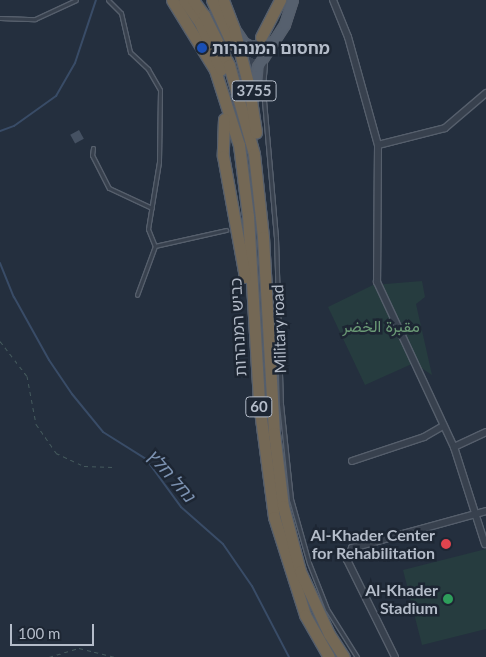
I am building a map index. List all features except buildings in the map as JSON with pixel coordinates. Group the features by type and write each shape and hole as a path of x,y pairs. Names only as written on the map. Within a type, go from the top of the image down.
{"highway":[{"name":"כביש המנהרות","path":"172,0 215,70 240,145 248,216 256,355 274,517 304,615 329,657"},
{"name":"60","path":"184,0 215,51 240,145"},
{"name":"60","path":"193,0 204,15 229,64 249,130 258,182"},
{"name":"60","path":"202,0 232,56 257,144"},
{"name":"60","path":"212,0 243,77 257,144"},
{"name":"60","path":"223,0 234,29 249,86 257,144 258,182"},
{"path":"261,37 280,0"},
{"path":"224,118 223,156 236,222 256,355"},
{"name":"כביש המנהרות","path":"258,182 274,433 283,506 304,579 329,634 344,657"}],"main road":[{"name":"3755","path":"257,144 255,79 272,44 287,21 293,0"},
{"path":"234,29 244,42 252,47 272,44"}],"street":[{"path":"333,0 348,37 378,145 377,282 454,447 485,544"},
{"path":"378,145 445,128 486,93"},
{"path":"352,461 424,437 444,426"},
{"path":"454,447 486,432"},
{"path":"395,657 347,560 352,548 486,511"}],"lane":[{"path":"0,18 34,19 76,0"},
{"path":"108,0 121,13 130,52 148,69 160,90 159,162 148,229 155,246 137,295"},
{"name":"Military road","path":"272,44 264,65 263,89 276,238 281,404 291,500 309,563 327,609 357,657"},
{"path":"93,148 92,155 109,188 152,208"},
{"path":"155,246 226,230"}],"path":[{"path":"0,341 27,376 36,424 56,453 84,466 114,467"},
{"path":"49,657 79,648 116,657"}],"green space":[{"name":"مقبرة الخضر","path":"422,281 425,297 416,304 432,375 414,363 365,385 328,307 373,285"},
{"name":"Al-Khader Stadium","path":"486,549 486,629 422,645 403,570"}],"waterway":[{"path":"0,131 14,126 56,96 75,63 96,0"},
{"name":"נחל חלץ","path":"0,263 14,297 49,360 72,394 103,432 146,459 181,507 223,544 252,586 289,657"}],"tunnel":[{"path":"226,112 260,38"}],"place":[{"name":"מחסום המנהרות","path":"202,48"},
{"name":"Al-Khader Center for Rehabilitation","path":"446,544"},
{"name":"Al-Khader Stadium","path":"448,599"}]}
